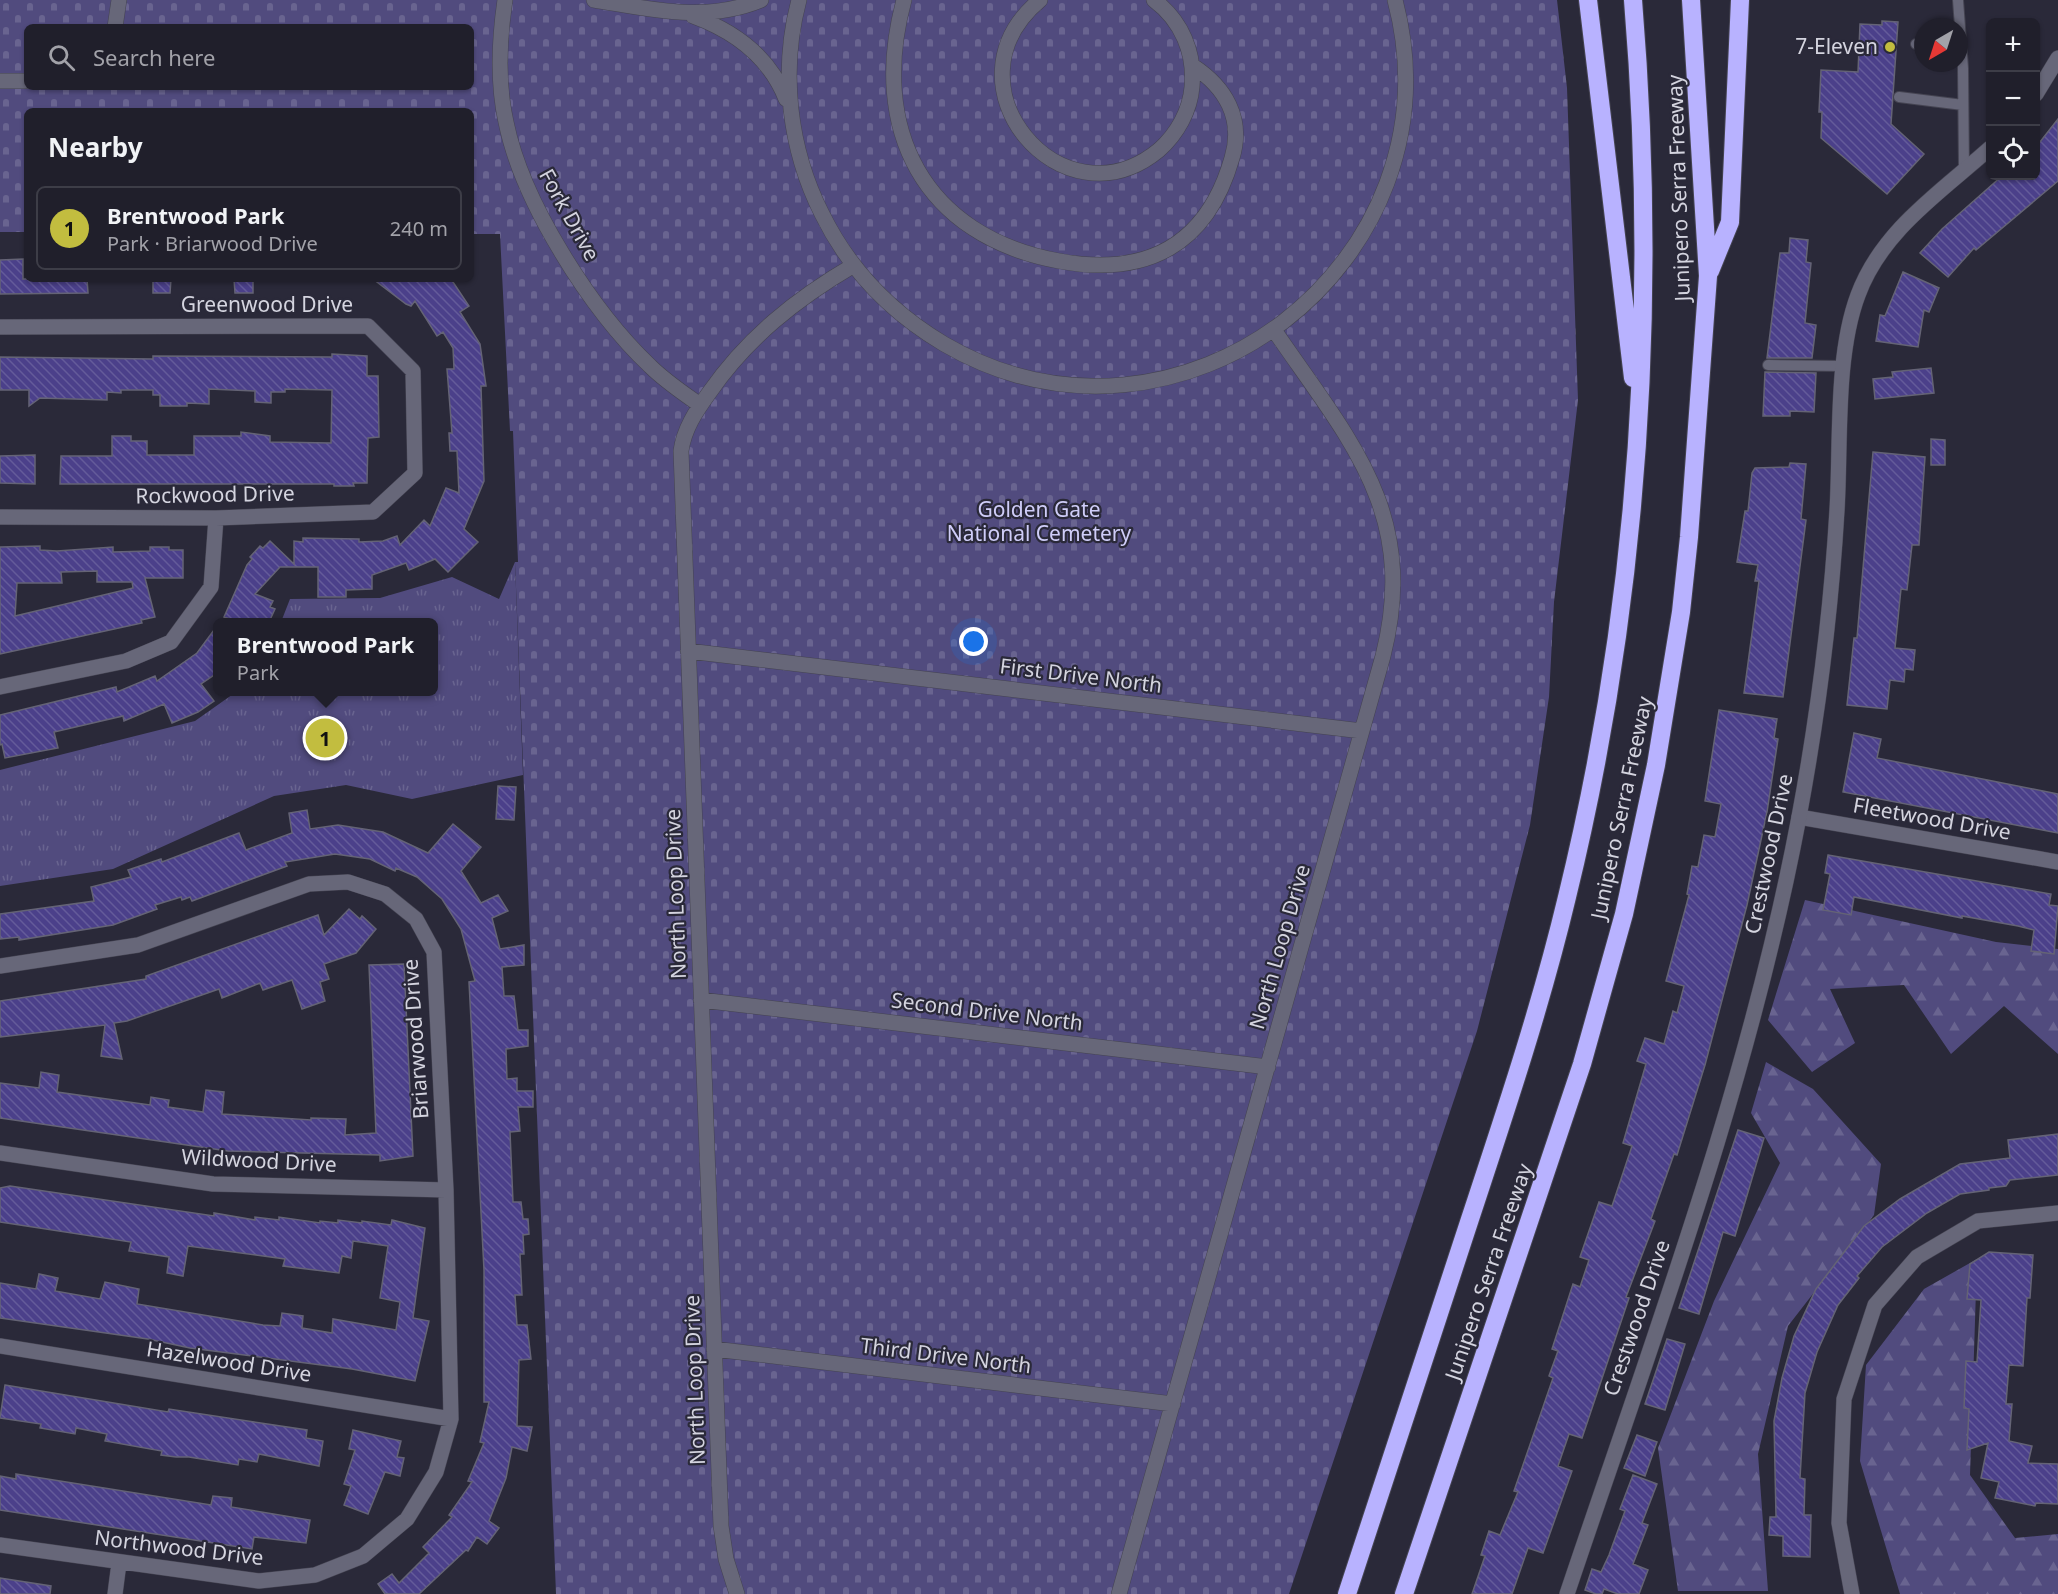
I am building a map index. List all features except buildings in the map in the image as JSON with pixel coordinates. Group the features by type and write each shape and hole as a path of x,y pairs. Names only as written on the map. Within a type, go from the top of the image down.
{"highway":[{"path":"1588,0 1639,430"},
{"name":"Junipero Serra Freeway","path":"1347,1594 1516,1077 1565,907 1593,781 1615,656 1628,558 1639,430 1645,312 1644,195 1633,0"},
{"name":"Junipero Serra Freeway","path":"1404,1594 1571,1100 1601,998 1632,877 1656,765 1681,612 1694,488 1708,276 1691,0"},
{"path":"1708,276 1730,222 1740,0"}],"street":[{"path":"115,24 119,0"},
{"name":"Fork Drive","path":"505,0 500,45 500,88 510,139 528,189 573,268 620,333 661,376 700,405"},
{"path":"594,0 688,14 718,12 761,0"},
{"path":"792,122 790,59 799,0"},
{"path":"904,0 894,42 892,86 900,128 912,159 938,198 962,221 1000,244 1041,258 1096,266 1133,264 1166,250 1198,224 1215,201 1224,181 1234,150 1237,130 1225,96 1211,80 1192,66"},
{"path":"1040,0 1022,18 1009,39 1003,64 1003,89 1009,112 1022,134 1039,152 1061,164 1084,171 1109,171 1133,165 1155,153 1173,136 1185,115 1192,91 1192,66 1181,31 1167,10 1154,0"},
{"path":"688,14 730,34 763,59 783,90 802,166 817,205 854,265 887,302 946,345 994,368 1052,382 1110,386 1179,375 1228,357 1274,330 1297,313 1334,275 1364,233 1386,187 1399,143 1405,100 1405,56 1395,0"},
{"path":"2040,87 2058,58"},
{"path":"0,81 24,81"},
{"name":"Crestwood Drive","path":"1566,1594 1718,1145 1757,1005 1799,817 1814,732 1829,607 1848,326 1871,265 1890,238 1986,152"},
{"name":"North Loop Drive","path":"737,1594 726,1559 721,1526 681,451 684,434 700,405 729,366 770,323 810,292 854,265"},
{"name":"Greenwood Drive","path":"0,327 368,326 413,371 415,473"},
{"name":"North Loop Drive","path":"1119,1594 1392,618 1394,576 1388,526 1377,492 1362,461 1274,330"},
{"name":"Rockwood Drive","path":"0,517 216,518 373,512 415,473"},
{"path":"0,687 126,661 171,642 211,587 216,518"},
{"name":"First Drive North","path":"688,651 1362,731"},
{"name":"Fleetwood Drive","path":"1799,817 2058,862"},
{"name":"Briarwood Drive","path":"0,966 138,945 309,884 348,882 385,894 416,919 434,952 446,1190 451,1419"},
{"name":"Second Drive North","path":"701,1000 1268,1067"},
{"name":"Wildwood Drive","path":"0,1153 213,1184 446,1190"},
{"path":"1852,1594 1839,1522 1844,1399 1875,1305 1917,1257 1978,1221 2058,1213"},
{"name":"Hazelwood Drive","path":"0,1346 451,1419"},
{"name":"Third Drive North","path":"714,1349 1173,1404"},
{"name":"Northwood Drive","path":"0,1545 259,1581 315,1575 363,1556 407,1519 436,1472 451,1419"},
{"path":"115,1594 120,1563"}],"lane":[{"path":"1958,0 1959,18"},
{"path":"1961,72 1964,171"},
{"path":"1899,97 1963,105"},
{"path":"1768,365 1844,366"}],"green space":[{"name":"Golden Gate National Cemetery","path":"0,0 1557,0 1567,88 1578,400 1554,602 1549,697 1530,825 1477,1031 1289,1594 556,1594 515,562 518,562 513,431 510,431 500,234 474,234 474,108 24,108 24,232 0,232"},
{"path":"515,562 523,775 412,799 346,785 274,796 113,869 0,886 0,770 195,721 230,696 438,696 438,618 283,618 290,599 380,598 452,577 499,599"},
{"path":"1805,900 1996,942 2058,949 2058,1054 2004,1006 1951,1054 1904,985 1830,989 1855,1043 1812,1072 1768,1020"},
{"path":"1766,1062 1813,1089 1881,1164 1874,1215 1788,1326 1758,1454 1768,1591 1678,1591 1658,1448 1714,1301 1780,1163 1751,1113"},
{"path":"1977,1259 1970,1475 2015,1538 2058,1534 2058,1594 1900,1594 1860,1461 1866,1365 1924,1289"}],"place":[{"name":"7-Eleven","path":"1890,47"},
{"name":"Brentwood Park","path":"325,738"}]}
